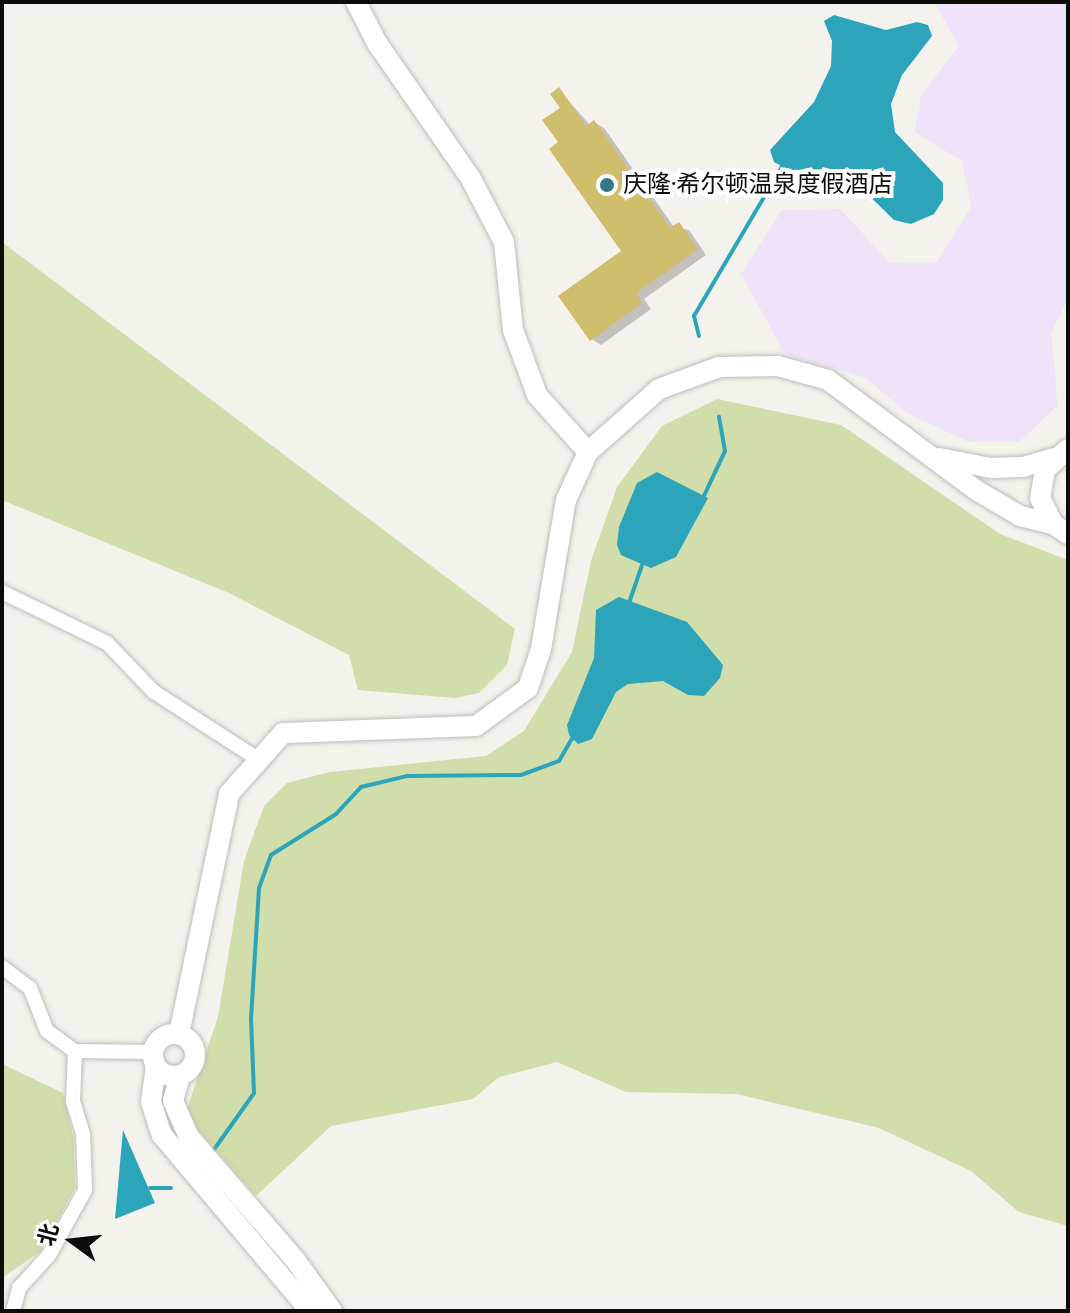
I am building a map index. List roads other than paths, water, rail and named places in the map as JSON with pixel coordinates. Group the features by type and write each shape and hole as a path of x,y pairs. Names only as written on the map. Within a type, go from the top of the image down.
{"street":[{"path":"356,2 377,43 471,179 504,242 513,330 537,395 588,452"},
{"path":"179,1034 229,794 283,733 476,726 528,688 541,649 566,500 588,452 659,389 719,367 778,366 828,380 1020,516 1060,529"},
{"path":"935,457 991,468 1023,467 1061,454"},
{"path":"1060,529 1040,498 1041,484 1061,454"},
{"path":"2,592 107,643 154,692 259,760"},
{"path":"2,967 30,988 47,1031 75,1051 155,1059 166,1075 180,1076 192,1068 196,1054 191,1041 179,1034 165,1036 155,1059 151,1102 162,1135 310,1311"},
{"path":"13,1311 19,1288 49,1255 85,1190 83,1134 73,1102 75,1051"},
{"path":"180,1076 173,1101 189,1137 296,1261 332,1311"}],"water":[{"path":"834,15 886,30 917,22 928,25 932,36 902,75 891,104 895,132 943,183 943,200 934,214 911,224 894,220 850,177 832,169 789,170 774,162 770,150 814,102 831,66 832,41 824,21"},
{"path":"657,472 708,498 676,557 651,568 621,555 617,545 619,527 637,483"},
{"path":"619,597 687,622 723,665 720,678 704,696 688,695 663,681 628,684 616,692 592,739 578,744 569,735 567,725 594,658 596,610"},
{"path":"123,1130 155,1203 115,1219"}],"waterway":[{"path":"699,336 694,316 784,163"},
{"path":"703,498 725,451 719,417"},
{"path":"628,606 642,565"},
{"path":"213,1151 254,1093 251,1019 259,888 271,855 336,814 361,787 407,776 521,775 559,761 574,735"},
{"path":"150,1188 171,1188"}],"place":[{"name":"庆隆·希尔顿温泉度假酒店","path":"607,185"}]}
